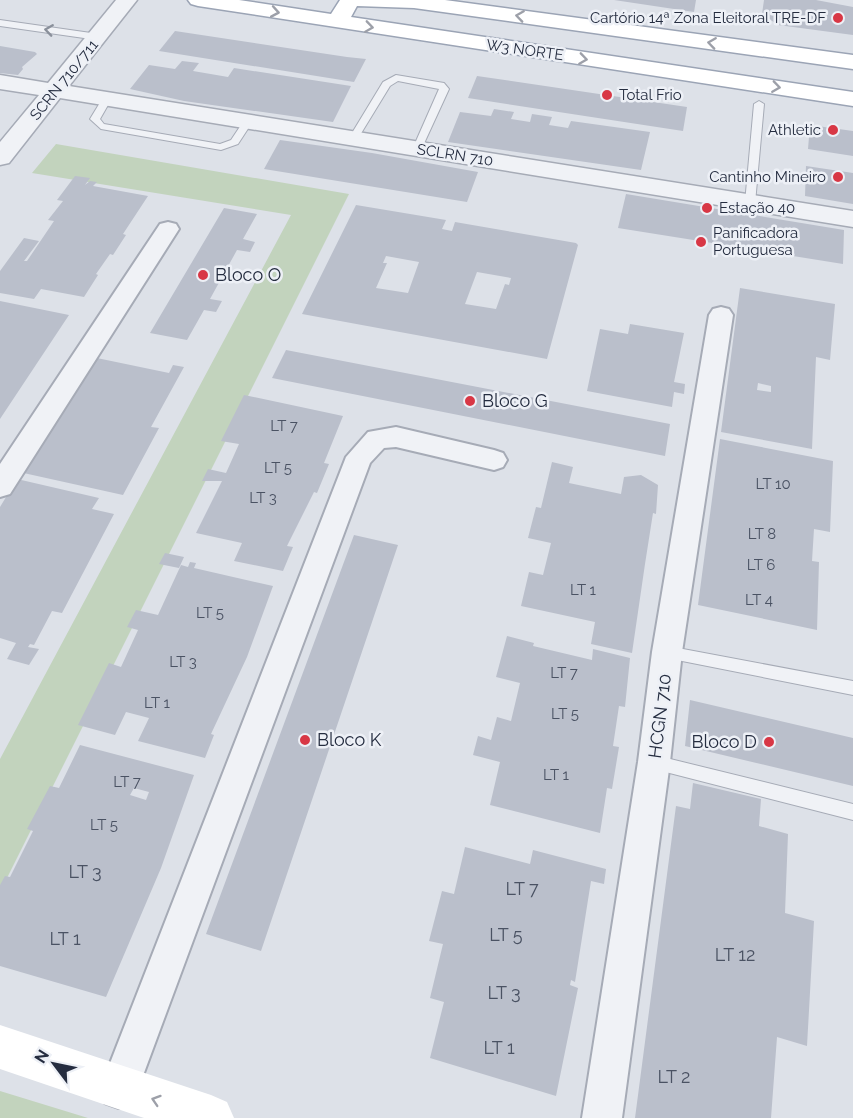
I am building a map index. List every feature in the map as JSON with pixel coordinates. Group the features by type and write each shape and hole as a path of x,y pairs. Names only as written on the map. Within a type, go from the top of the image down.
{"main road":[{"name":"W3 NORTE","path":"198,0 317,9 338,23 853,99"},
{"name":"W3 NORTE","path":"338,23 344,7 352,0 407,1 853,62"},
{"path":"0,1047 119,1089 211,1118"}],"street":[{"name":"SCRN 710/711","path":"0,158 57,90 127,0"},
{"name":"SCLRN 710","path":"0,82 853,219"},
{"path":"0,486 168,229"},
{"name":"HCGN 710","path":"602,1118 654,762 667,652 721,315"},
{"path":"119,1089 323,546 360,457 377,439 396,437 494,460"}],"lane":[{"path":"0,23 98,37"},
{"path":"354,138 386,84 396,78 441,85 444,89 418,148"},
{"path":"750,202 759,104"},
{"path":"667,652 853,688"},
{"path":"654,762 853,812"}],"green space":[{"path":"56,144 349,194 0,892 0,759 291,215 32,173"},
{"path":"0,1091 88,1118 0,1118"}],"building":[{"path":"614,0 696,0 694,12"},
{"path":"764,0 816,0 853,7 853,35 778,25 762,14"},
{"path":"175,31 366,59 354,82 159,51"},
{"path":"0,46 37,54 22,67 18,75 0,73"},
{"path":"182,61 199,63 193,71 228,77 234,68 351,86 333,122 184,101 130,89 149,65 175,69"},
{"path":"477,76 687,107 683,131 468,98"},
{"path":"494,109 514,112 511,119 530,122 532,114 552,117 549,125 568,128 571,121 650,132 641,170 448,142 460,112 491,116"},
{"path":"810,125 853,131 853,156 808,149"},
{"path":"280,140 372,153 478,172 467,202 264,169"},
{"path":"806,166 853,173 853,204 805,196"},
{"path":"75,176 90,178 85,185 90,181 97,182 93,186 148,196 123,234 126,235 113,255 110,254 96,274 98,275 84,297 41,289 34,299 0,293 0,271 24,238 39,241 24,261 27,261 54,221 48,220 63,201 57,200"},
{"path":"626,194 844,230 843,264 618,228"},
{"path":"356,205 446,220 442,229 452,231 455,222 578,245 547,359 302,314","holes":["386,256 419,262 408,293 376,288 387,263 383,263","477,272 511,278 509,285 505,284 496,309 465,304"]},
{"name":"Bloco O","path":"224,208 257,214 243,239 255,242 250,252 237,250 210,299 222,301 216,312 204,310 187,340 150,333"},
{"path":"740,288 835,304 830,360 816,357 812,449 721,432","holes":["758,383 771,386 771,392 757,390"]},
{"path":"0,301 69,315 0,419"},
{"path":"630,324 684,333 674,382 685,384 684,394 674,392 672,407 587,391 600,329 628,334"},
{"name":"Bloco G","path":"286,350 670,424 665,456 272,378"},
{"path":"92,357 169,373 173,365 184,367 151,427 159,428 123,495 19,472"},
{"path":"244,395 343,416 324,463 329,464 317,493 314,492 287,546 293,547 283,571 234,561 242,543 196,533 222,481 202,481 208,469 226,473 239,444 221,441"},
{"path":"720,439 833,461 830,532 814,529 812,561 819,562 817,630 698,605"},
{"path":"552,462 573,467 569,483 621,494 624,477 641,475 658,485 656,514 653,513 632,653 591,644 595,622 521,606 529,572 543,575 551,543 528,538 536,507 541,508"},
{"path":"17,479 99,498 92,509 114,514 62,613 52,611 34,645 30,644 28,647 39,649 29,665 7,659 16,643 0,638 0,507"},
{"name":"Bloco K","path":"354,535 398,545 261,951 206,934"},
{"path":"165,553 184,557 179,568 159,564"},
{"path":"190,562 196,563 194,568 273,586 247,657 211,734 214,735 205,758 138,741 149,718 126,712 115,735 78,725 109,663 121,667 138,630 127,627 136,610 158,615 181,565 188,567"},
{"path":"507,636 534,643 533,646 592,660 593,649 630,658 625,707 619,706 613,746 619,747 612,789 607,788 600,833 490,805 500,762 473,755 478,736 491,740 497,717 511,721 520,683 496,677"},
{"name":"Bloco D","path":"690,700 853,738 853,786 685,746"},
{"path":"80,745 194,775 161,868 106,997 0,966 0,885 5,876 10,877 33,831 27,829 50,786 59,788","holes":["134,788 149,792 146,800 130,795"]},
{"path":"693,783 761,799 759,826 788,834 785,913 814,921 807,1046 777,1037 771,1118 635,1118 676,806 690,809"},
{"path":"465,847 530,864 533,850 606,869 604,884 591,881 575,982 571,980 570,985 578,988 556,1096 430,1058 444,1002 430,998 443,944 429,941 442,891 454,894"}],"place":[{"name":"Cartório 14ª Zona Eleitoral TRE-DF","path":"838,18"},
{"name":"Total Frio","path":"607,95"},
{"name":"Athletic","path":"833,130"},
{"name":"Cantinho Mineiro","path":"838,177"},
{"name":"Estação 40","path":"707,208"},
{"name":"Panificadora Portuguesa","path":"701,242"},
{"name":"Bloco O","path":"203,275"},
{"name":"Bloco G","path":"470,401"},
{"name":"Bloco K","path":"305,740"},
{"name":"Bloco D","path":"769,742"}]}
